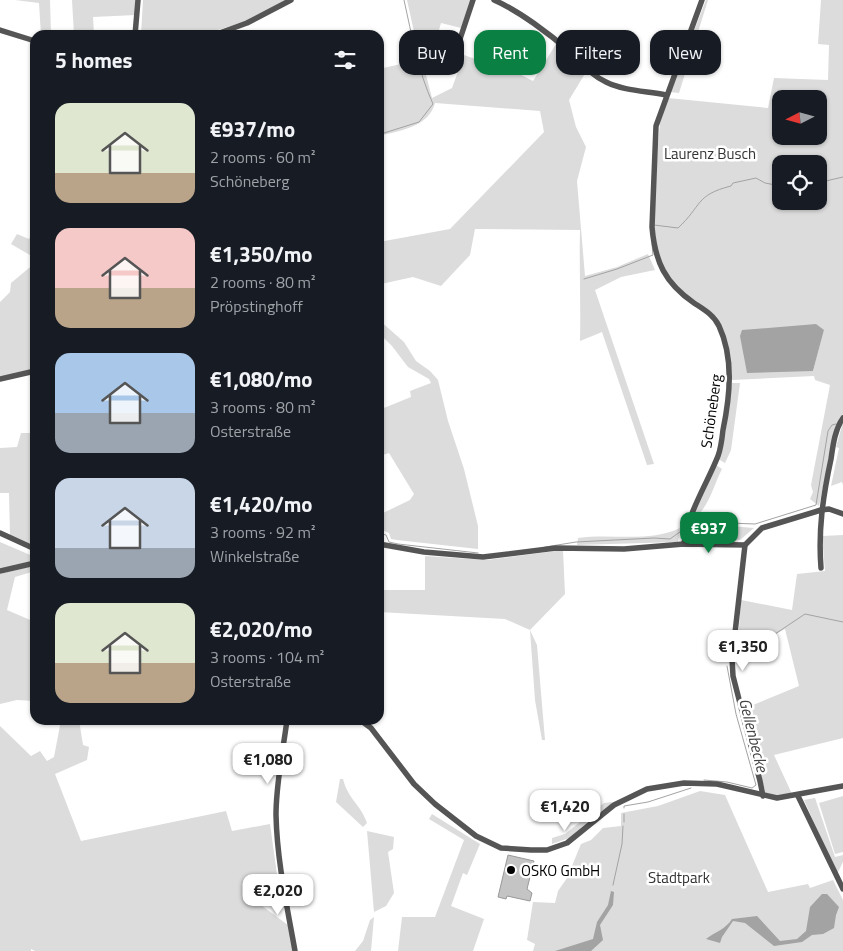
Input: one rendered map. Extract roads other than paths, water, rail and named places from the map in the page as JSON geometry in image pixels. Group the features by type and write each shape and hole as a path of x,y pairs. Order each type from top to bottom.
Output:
{"street":[{"path":"135,30 138,0"},
{"path":"228,30 247,23 291,0"},
{"path":"463,30 474,0"},
{"path":"494,0 543,31 570,52 589,72 604,81 615,86 666,95"},
{"name":"Schöneberg","path":"684,544 692,510 718,454 725,424 730,371 726,348 715,318 671,284 660,267 653,239 656,126 666,95 691,36 702,0"},
{"path":"0,30 30,39"},
{"path":"0,379 30,372"},
{"path":"821,568 819,548 821,510 833,445 838,425 843,418"},
{"path":"762,796 760,780 732,676 732,659 745,545 762,528 821,510 829,509 843,514"},
{"path":"0,533 30,547"},
{"path":"384,545 424,552 483,557 556,548 624,549 684,544 745,545"},
{"path":"0,571 30,564"},
{"path":"286,725 277,792 276,814 280,859 295,951"},
{"path":"368,725 372,728 414,784 435,804 476,836 501,848 547,850 567,844 614,805 648,789 684,783 717,784 762,796 778,798 798,796 843,786"},
{"path":"798,796 843,889"},
{"path":"836,877 843,876"}],"waterway":[{"path":"384,133 419,122 433,104 419,66 404,0"},
{"path":"827,181 843,177"},
{"path":"654,225 678,228 705,197 719,189 731,186 733,183 756,178 772,184"},
{"path":"584,279 653,255 652,244"},
{"path":"690,527 702,522 755,524 816,505 828,431 832,425 836,424"},
{"path":"545,547 576,542 654,538 670,539 684,529"},
{"path":"384,534 389,542 398,544 478,553"},
{"name":"Gellenbecke","path":"736,660 805,614 843,622"},
{"name":"Gellenbecke","path":"704,780 727,782 752,788 756,785 736,714 727,666"},
{"name":"Gellenbecke","path":"624,808 624,806 648,802 691,788"},
{"name":"Gellenbecke","path":"624,814 624,822"},
{"name":"Gellenbecke","path":"613,885 622,844 623,826"}],"place":[{"name":"OSKO GmbH","path":"511,870"}],"park label":[{"name":"Laurenz Busch","path":"710,153"},
{"name":"Stadtpark","path":"679,877"}]}
